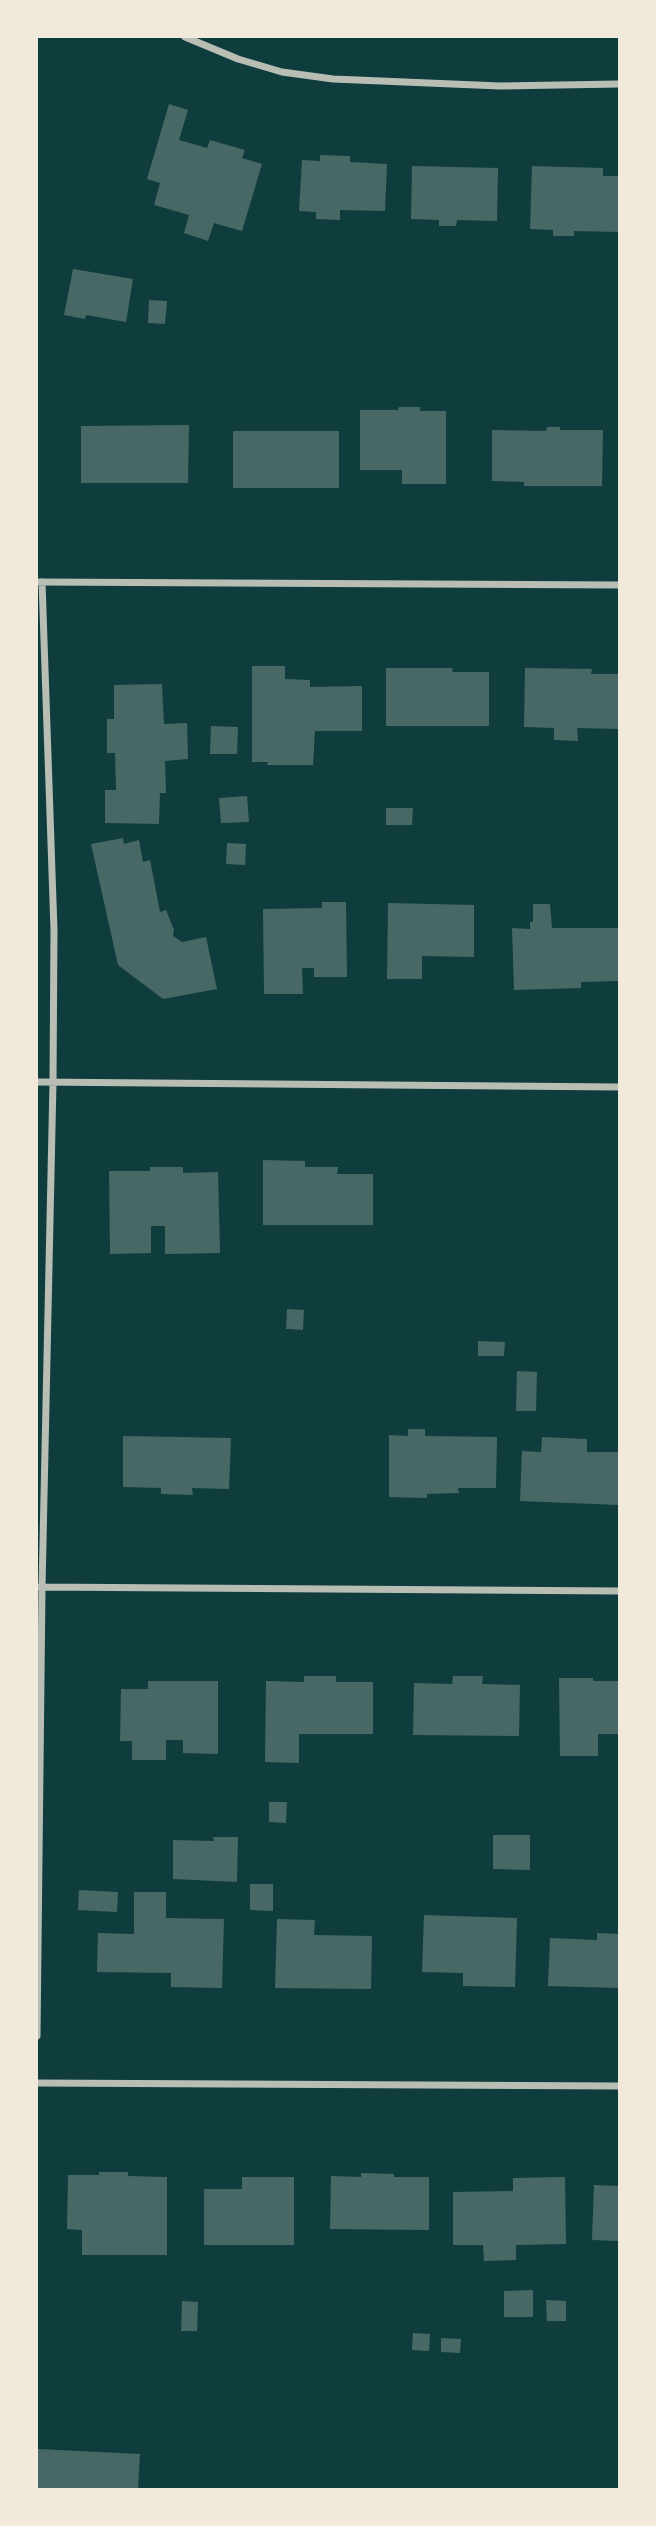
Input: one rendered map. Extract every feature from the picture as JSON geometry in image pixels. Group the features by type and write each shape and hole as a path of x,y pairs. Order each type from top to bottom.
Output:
{"street":[{"path":"185,37 238,59 282,72 333,79 500,86 619,84"},
{"path":"37,2036 39,1588 53,1082 53,884 39,582 619,585"},
{"path":"37,1082 619,1087"},
{"path":"39,1588 619,1591"},
{"path":"37,2083 619,2086"}],"building":[{"path":"169,104 188,110 179,140 207,148 210,140 245,150 242,158 262,164 242,231 214,223 208,241 184,233 189,215 154,205 160,183 147,179"},
{"path":"320,155 350,156 350,162 387,164 385,211 340,210 340,220 316,219 316,212 299,211 302,160 320,161"},
{"path":"412,166 498,168 497,221 457,220 456,226 439,226 439,220 411,219"},
{"path":"532,166 603,168 603,176 619,176 619,232 574,231 574,236 553,236 553,230 530,229"},
{"path":"73,269 133,279 126,322 86,315 85,319 64,315"},
{"path":"149,300 167,301 165,324 148,323"},
{"path":"399,407 420,407 420,411 446,411 446,484 402,484 402,470 360,470 360,410 398,410"},
{"path":"189,425 188,483 81,483 81,426"},
{"path":"547,427 560,427 560,430 603,430 602,486 524,486 524,482 492,481 492,430 546,431"},
{"path":"233,431 339,431 339,488 233,488"},
{"path":"252,666 285,666 285,679 310,680 310,687 362,686 362,731 315,731 313,765 267,765 268,762 252,762"},
{"path":"386,668 453,668 452,672 489,672 489,726 386,726"},
{"path":"525,668 592,669 591,674 619,674 619,729 577,728 578,741 554,740 554,728 524,727"},
{"path":"162,684 164,724 187,723 188,759 165,761 166,793 160,793 159,824 105,823 105,790 116,790 115,753 107,753 107,719 114,719 114,685"},
{"path":"211,726 238,727 237,754 210,754"},
{"path":"247,796 249,822 221,823 219,798"},
{"path":"386,808 413,808 412,825 386,825"},
{"path":"123,838 124,844 139,840 143,862 150,860 160,912 166,910 174,930 173,936 182,942 206,937 217,989 163,999 118,965 91,844"},
{"path":"227,843 246,844 245,865 226,864"},
{"path":"322,902 346,902 347,977 314,977 314,968 302,968 303,994 264,994 263,909 322,908"},
{"path":"388,903 474,905 474,957 422,956 422,979 387,979"},
{"path":"533,904 550,904 552,928 619,928 619,981 581,982 581,988 514,990 512,928 530,929 530,922 533,922"},
{"path":"263,1160 305,1161 305,1167 338,1167 337,1174 373,1174 373,1225 263,1225"},
{"path":"150,1167 183,1167 183,1173 218,1172 220,1253 165,1254 165,1226 151,1226 151,1253 110,1254 109,1171 150,1171"},
{"path":"287,1309 304,1310 303,1330 286,1329"},
{"path":"478,1341 505,1342 504,1356 478,1356"},
{"path":"517,1371 537,1372 536,1411 516,1411"},
{"path":"408,1429 425,1429 425,1436 497,1437 496,1488 458,1488 459,1493 427,1494 427,1498 389,1497 389,1435 408,1436"},
{"path":"123,1436 231,1438 229,1489 192,1488 193,1495 161,1494 161,1488 123,1487"},
{"path":"542,1437 587,1439 587,1452 619,1452 619,1505 520,1501 522,1451 541,1452"},
{"path":"304,1676 336,1676 336,1682 373,1682 373,1734 299,1734 299,1763 265,1762 266,1681 304,1682"},
{"path":"453,1676 483,1676 482,1684 520,1685 519,1736 413,1735 414,1683 452,1684"},
{"path":"559,1678 619,1681 619,1734 598,1734 598,1756 560,1756"},
{"path":"148,1681 218,1681 218,1754 183,1753 183,1740 166,1740 166,1760 132,1760 132,1741 120,1741 121,1689 148,1689"},
{"path":"269,1802 287,1802 286,1823 269,1822"},
{"path":"493,1835 530,1835 530,1870 493,1869"},
{"path":"213,1837 238,1837 237,1882 173,1879 173,1840 214,1841"},
{"path":"250,1884 273,1884 273,1911 250,1910"},
{"path":"79,1890 118,1892 117,1912 78,1910"},
{"path":"134,1892 166,1892 166,1918 224,1919 222,1988 171,1987 171,1973 97,1972 98,1933 134,1934"},
{"path":"424,1915 517,1918 515,1987 463,1986 463,1973 422,1972"},
{"path":"277,1919 315,1920 314,1935 372,1936 371,1989 275,1988"},
{"path":"597,1933 619,1934 619,1988 548,1986 550,1938 597,1940"},
{"path":"99,2172 128,2172 128,2176 167,2177 167,2255 82,2255 82,2230 67,2229 68,2175 99,2175"},
{"path":"361,2173 429,2177 429,2230 330,2229 331,2176 361,2177"},
{"path":"242,2177 294,2177 294,2245 204,2245 204,2189 242,2189"},
{"path":"565,2177 566,2244 516,2245 516,2260 484,2261 483,2245 453,2245 453,2192 513,2191 513,2178"},
{"path":"594,2185 619,2186 619,2241 592,2240"},
{"path":"533,2290 533,2317 504,2317 504,2291"},
{"path":"546,2300 566,2301 566,2321 547,2321"},
{"path":"182,2301 198,2302 197,2331 181,2331"},
{"path":"413,2333 430,2334 429,2351 412,2350"},
{"path":"441,2338 461,2339 460,2353 441,2352"},
{"path":"37,2449 140,2454 138,2489 37,2489"}]}
